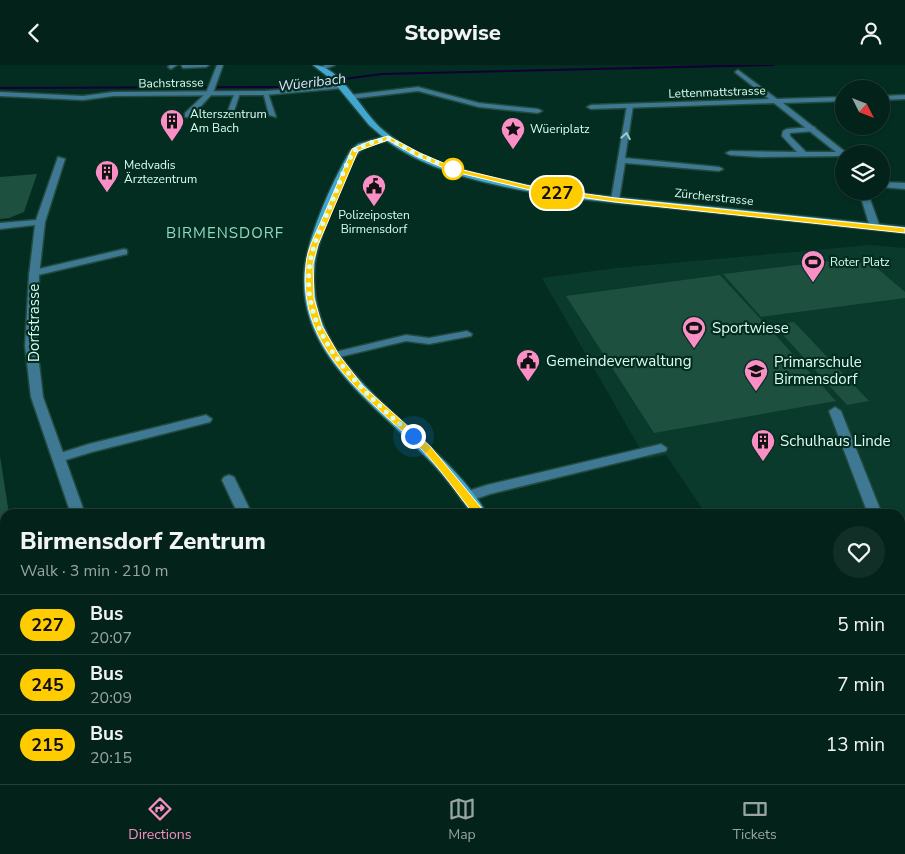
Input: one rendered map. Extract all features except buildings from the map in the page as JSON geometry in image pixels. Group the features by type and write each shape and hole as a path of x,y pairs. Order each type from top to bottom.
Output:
{"main road":[{"name":"Zürcherstrasse","path":"319,66 338,82 370,122 388,138 424,157 469,174 530,188 615,200 905,230"},
{"path":"388,138 361,146 352,153 314,245 310,264 310,298 318,326 335,355 360,388 426,448 476,509"}],"street":[{"path":"183,66 206,65"},
{"path":"188,115 213,90 220,65"},
{"path":"319,66 332,65"},
{"path":"738,72 835,147"},
{"name":"Bachstrasse","path":"0,94 83,98 114,94 213,90 237,93 265,93 338,82"},
{"path":"350,97 418,89 479,105 538,111"},
{"path":"229,114 237,93"},
{"path":"265,93 273,115"},
{"path":"890,98 905,97"},
{"name":"Lettenmattstrasse","path":"591,107 835,99"},
{"path":"615,200 629,106"},
{"path":"804,155 786,136 787,131 812,129"},
{"path":"730,153 760,155 835,154"},
{"name":"Dorfstrasse","path":"61,159 40,222 34,273 31,346 37,397 76,509"},
{"path":"622,160 719,169"},
{"path":"890,185 905,186"},
{"path":"866,200 875,227"},
{"path":"0,226 40,222"},
{"path":"34,273 124,252"},
{"path":"335,355 406,338 429,341 467,334"},
{"path":"835,411 873,509"},
{"path":"59,458 89,448 206,419"},
{"path":"467,497 487,490 661,448"},
{"path":"229,480 243,509"}],"shaded area":[{"path":"37,174 24,212 9,218 0,219 0,177"},
{"name":"Primarschule Birmensdorf","path":"871,245 905,248 905,509 703,509 666,455 646,459 542,278 616,268"},
{"name":"Roter Platz","path":"864,257 905,292 905,298 761,317 723,274"},
{"name":"Sportwiese","path":"720,275 836,401 654,433 566,296"},
{"path":"794,322 869,401 847,405 774,325"},
{"path":"0,456 8,509 0,509"}],"waterway":[{"name":"Wüeribach","path":"0,88 283,87 382,74 773,65"}],"bus line":[{"name":"227","path":"476,509 426,448 360,388 335,355 318,326 310,298 310,264 314,245 352,153 356,149 388,138 418,155 443,166 513,185 563,194 905,230"}],"place":[{"name":"Alterszentrum Am Bach","path":"172,142"},
{"name":"Wüeriplatz","path":"513,150"},
{"name":"Medvadis Ärztezentrum","path":"107,193"},
{"name":"Polizeiposten Birmensdorf","path":"374,207"},
{"name":"Roter Platz","path":"813,283"},
{"name":"Sportwiese","path":"694,349"},
{"name":"Gemeindeverwaltung","path":"528,382"},
{"name":"Primarschule Birmensdorf","path":"756,392"},
{"name":"Schulhaus Linde","path":"763,462"}],"district":[{"name":"BIRMENSDORF","path":"225,233"}],"route":[{"path":"413,436 360,388 335,355 318,326 310,298 310,264 314,245 352,153 356,149 388,138 418,155 453,169"}]}
